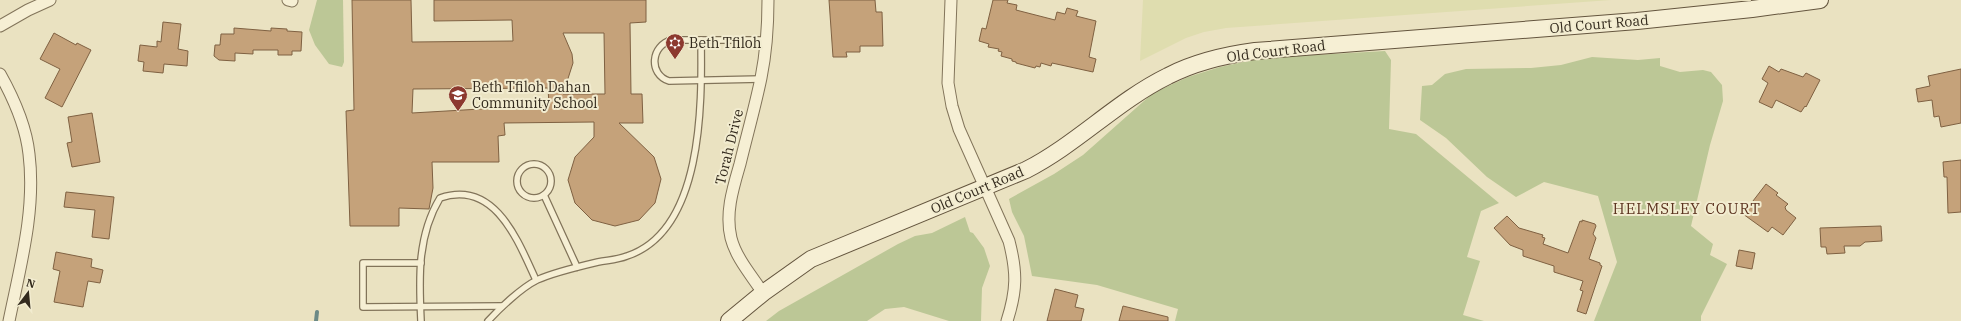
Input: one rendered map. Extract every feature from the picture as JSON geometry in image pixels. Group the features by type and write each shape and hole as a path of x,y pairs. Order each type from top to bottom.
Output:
{"main road":[{"name":"Old Court Road","path":"729,321 763,293 811,260 1048,159 1138,93 1167,76 1199,63 1237,54 1403,39 1638,21 1759,4 1820,0"}],"street":[{"path":"0,26 28,10 50,0"},
{"name":"Torah Drive","path":"763,293 740,258 731,239 729,210 761,79 766,40 768,0"},
{"path":"951,0 948,76 952,106 959,129 1009,241 1014,260 1016,276 1015,292 1007,321"},
{"path":"0,74 12,97 23,126 29,153 31,179 27,232 9,321"}],"lane":[{"path":"761,79 669,81 662,78 654,67 654,58 658,49 665,42 701,40 766,40"},
{"path":"488,321 502,306 536,280 577,267 629,256 661,235 670,223 685,189 695,150 701,105 701,40"},
{"path":"536,163 547,169 551,179 548,190 544,195 533,198 523,194 519,190 516,179 521,169 525,165 536,163"},
{"path":"421,321 420,263 423,238 433,209 440,198 450,195 464,195 486,202 508,223 536,280"},
{"path":"544,195 577,267"},
{"path":"420,263 363,263 363,307 502,306"}],"shaded area":[{"path":"1143,0 1611,0 1226,28 1204,32 1186,38 1140,61"}],"green space":[{"path":"317,0 343,0 344,62 342,67 329,64 315,45 309,30"},
{"path":"1385,51 1391,60 1389,129 1416,134 1499,203 1481,211 1467,257 1480,261 1463,315 1484,321 1175,321 1178,309 1097,285 1032,276 1024,236 1012,212 1009,199 1054,174 1083,155 1153,93 1188,77 1220,67 1262,58"},
{"path":"1592,57 1638,60 1660,58 1660,66 1680,72 1703,70 1711,72 1722,85 1723,101 1710,145 1691,226 1713,244 1710,255 1727,264 1701,316 1701,321 1594,321 1617,262 1598,196 1544,182 1516,197 1487,177 1446,138 1420,120 1422,86 1432,85 1445,74 1466,69 1531,68 1561,65"},
{"path":"965,217 970,232 973,233 984,248 990,266 982,288 981,321 949,321 904,307 885,309 867,321 766,321 779,311 898,244 915,236 932,233"}],"building":[{"path":"352,0 411,0 412,42 513,41 512,20 434,21 434,0 646,0 646,22 630,23 631,94 642,94 643,123 619,123 654,157 661,179 655,203 639,220 615,226 592,220 575,203 568,180 575,157 594,137 594,122 504,123 505,135 498,136 499,162 432,162 433,188 429,209 399,208 399,226 350,226 346,111 354,110","holes":["563,33 604,33 605,94 563,94 573,63 572,54","548,88 549,105 412,113 413,89"]},
{"path":"829,0 875,0 876,12 882,12 883,46 860,46 860,52 846,52 847,57 833,57"},
{"path":"993,0 1008,0 1007,3 1017,5 1016,10 1055,20 1057,12 1065,14 1067,8 1078,11 1076,16 1096,21 1089,57 1096,59 1093,72 1052,63 1051,66 1041,63 1040,67 1036,66 1035,68 1016,63 1012,61 1012,59 1001,56 1002,52 998,51 999,49 988,47 989,44 979,41 982,28 986,29"},
{"path":"163,22 181,24 178,49 188,51 187,66 164,64 163,73 143,71 144,62 138,61 140,45 157,47 157,41 161,42"},
{"path":"234,28 271,31 271,28 302,32 301,51 292,51 292,55 278,55 278,50 253,50 253,54 235,53 235,61 219,60 214,56 215,45 220,45 221,34 234,34"},
{"path":"54,33 76,45 77,43 91,50 62,107 45,98 60,69 40,59"},
{"path":"1769,66 1779,72 1781,69 1803,77 1806,73 1820,80 1806,107 1805,106 1801,112 1776,100 1772,108 1759,102 1768,83 1762,79"},
{"path":"1961,69 1961,123 1941,127 1939,116 1934,117 1932,100 1918,102 1916,89 1930,86 1928,76"},
{"path":"92,113 100,162 72,167 67,143 72,142 68,117"},
{"path":"1961,160 1961,212 1948,213 1947,177 1944,177 1943,162"},
{"path":"1766,184 1778,193 1776,195 1788,204 1785,207 1786,210 1796,218 1783,235 1772,227 1768,232 1743,214"},
{"path":"66,192 114,197 109,239 92,237 95,210 64,207"},
{"path":"1507,216 1519,228 1543,235 1542,237 1545,238 1543,244 1568,253 1580,221 1582,222 1582,220 1595,224 1596,226 1593,234 1596,238 1589,259 1600,263 1602,266 1586,314 1577,311 1583,291 1580,290 1583,281 1554,272 1554,266 1523,256 1523,250 1510,245 1494,228"},
{"path":"1881,226 1882,241 1865,242 1860,246 1844,246 1845,253 1827,254 1826,247 1821,247 1820,228"},
{"path":"1739,250 1755,253 1752,269 1736,266"},
{"path":"56,252 92,259 91,267 103,270 100,283 88,281 83,307 54,302 60,271 53,269"},
{"path":"1055,289 1078,295 1075,307 1084,309 1081,321 1047,321"},
{"path":"1123,306 1168,317 1168,321 1119,321"}],"waterway":[{"path":"316,321 317,312"}],"place":[{"name":"Beth Tfiloh","path":"675,60"},
{"name":"Beth Tfiloh Dahan Community School","path":"458,112"}],"district":[{"name":"HELMSLEY COURT","path":"1687,208"}]}
